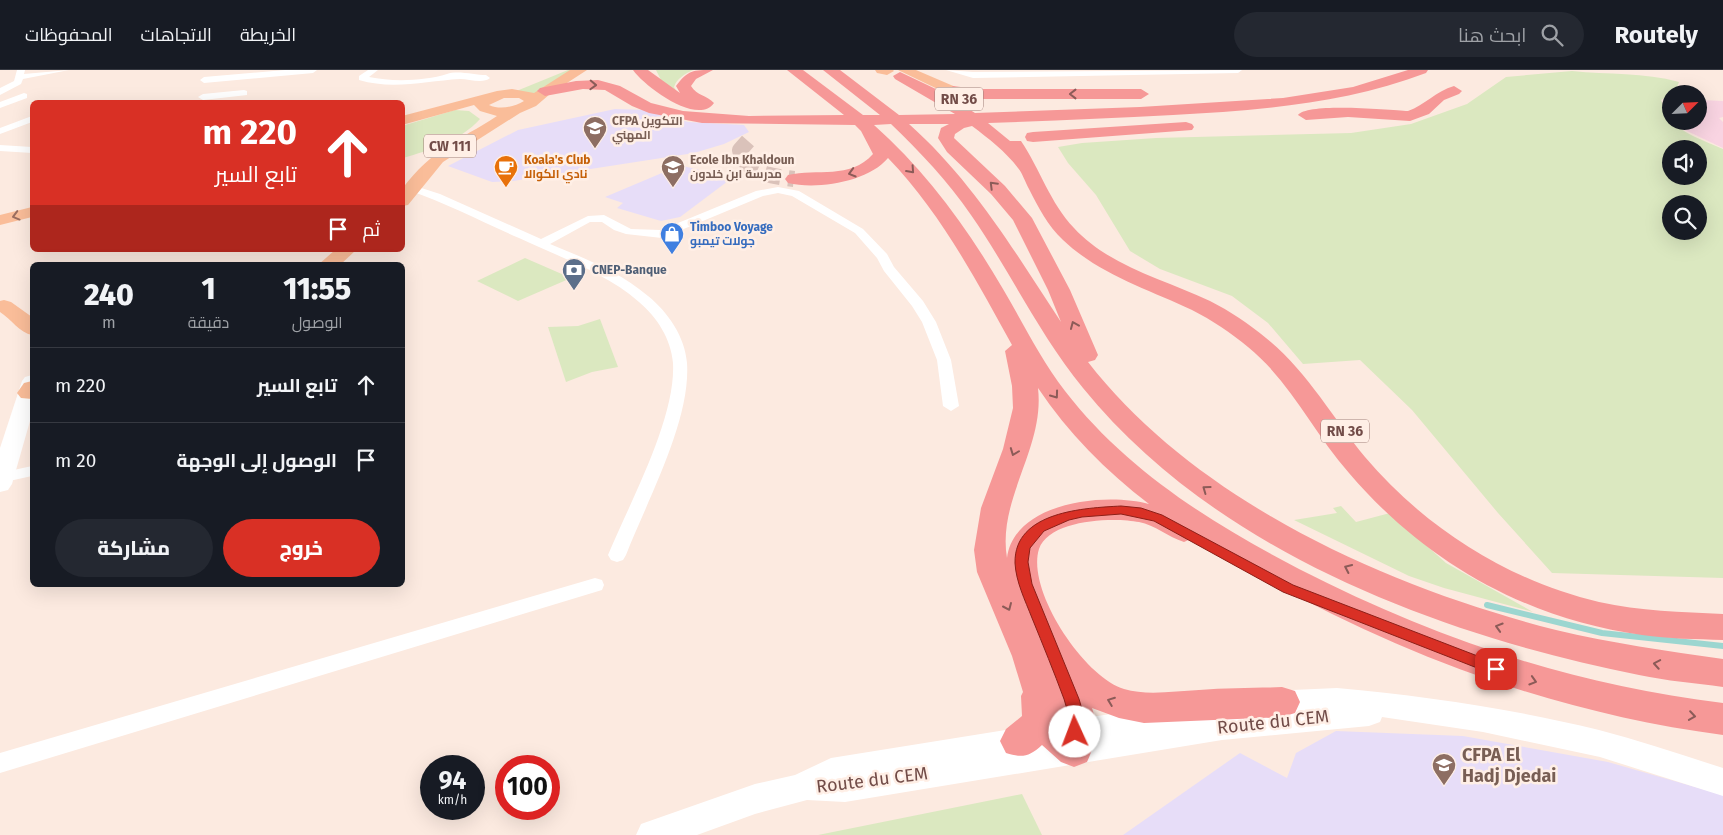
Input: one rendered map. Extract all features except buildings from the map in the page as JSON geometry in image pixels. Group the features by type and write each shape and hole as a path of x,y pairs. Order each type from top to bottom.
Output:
{"highway":[{"path":"625,70 640,89 651,98 667,105 751,128"},
{"path":"640,70 652,83 669,94 707,109 736,114 805,119 912,113 960,116 1027,137 1323,89 1396,70"},
{"path":"706,70 690,76 684,82 684,91 693,98 732,109 805,119"},
{"path":"830,70 876,104 937,161 956,183 986,222 1065,345 1107,402 1152,445 1219,498 1283,536 1365,576 1442,608 1547,641 1648,663 1723,673"},
{"path":"853,70 886,92"},
{"path":"1213,93 1298,87 1382,70"},
{"path":"787,71 841,104 919,179 983,274 1056,396 1082,428 1122,467 1170,506 1251,558 1412,636"},
{"path":"896,72 958,107 998,138 1083,135 1204,126"},
{"name":"RN 36","path":"896,72 954,96 972,108 1027,137 1057,201 1073,224 1094,244 1141,270 1235,313 1269,338 1297,366 1336,420 1380,475 1428,521 1470,551 1526,579 1572,593 1642,605 1723,609"},
{"path":"1288,101 1372,86 1435,82"},
{"path":"1245,122 1338,112 1403,116 1418,114 1439,97 1435,82"},
{"path":"1428,107 1427,104 1433,95 1435,82"},
{"path":"544,91 583,85 605,86 614,88 643,105 671,113 751,128 771,128 805,119"},
{"path":"953,91 976,94 1156,94"},
{"name":"RN 36","path":"953,91 971,101 1006,126 1027,137 1048,208 1075,240 1111,264 1219,315 1265,349 1286,371 1330,432 1379,489 1424,531 1462,558 1518,587 1573,608 1642,622 1723,627"},
{"path":"1237,103 1288,101 1361,94 1394,96"},
{"path":"1403,116 1418,110 1416,104 1411,101"},
{"path":"960,116 948,130 946,138 957,152 998,190 1029,229 1059,290 1107,402"},
{"path":"794,179 847,175 867,168 879,160 881,151 869,129"},
{"path":"983,274 1015,346 1025,386 1026,406 1020,436 998,497 989,535 989,558 993,572 1037,646 1072,699 1076,716 1068,739"},
{"path":"1019,741 1032,734 1041,719 1037,646 1022,572 1024,548 1030,537 1040,528 1066,516 1098,511 1121,510 1141,512 1158,518 1288,589 1496,669 1568,690 1664,711 1723,719"},
{"path":"1037,646 1063,663 1090,690 1120,704 1159,707 1282,702"}],"main road":[{"path":"443,108 472,109 487,114 502,114 531,103 544,91 580,70"},
{"name":"RN 36","path":"896,72 953,91"},
{"path":"502,114 482,107 483,102 529,82"},
{"path":"418,115 481,83"},
{"path":"405,120 443,108 513,94 526,95 532,100 531,103"},
{"path":"406,191 438,158 502,120 502,114"},
{"name":"CW 111","path":"406,191 421,164 502,114"},
{"path":"0,220 30,212"},
{"path":"332,262 344,252"},
{"path":"345,262 357,252"},
{"path":"2,306 30,312"},
{"path":"2,306 21,317 30,327"},
{"path":"1,481 30,390"},
{"name":"Route du CEM","path":"800,788 844,787 1068,739 1282,702 1337,700 1418,708 1557,733 1619,749 1723,782"},
{"name":"Route du CEM","path":"800,788 831,772 1019,741 1222,727 1418,708"},
{"path":"653,835 755,799 800,788"}],"street":[{"path":"0,92 12,86 21,74 65,70"},
{"path":"204,80 247,73 314,70"},
{"path":"374,70 362,78 385,81 432,80 459,77"},
{"path":"950,70 962,74 985,75 1238,70"},
{"path":"985,75 1018,70"},
{"path":"402,72 459,77 481,83"},
{"path":"203,98 243,98 247,73"},
{"path":"0,105 24,96"},
{"path":"0,131 30,119"},
{"path":"0,148 30,150"},
{"path":"542,244 588,219 604,218 618,228 630,232 662,234 760,193 778,190 795,194 859,231 883,257 888,268 918,304 929,322 944,360 951,406"},
{"path":"406,191 436,196 610,276 641,295 662,317 675,341 679,358 678,392 672,415 617,555"},
{"path":"1,481 30,472"},
{"path":"0,763 595,585"}],"shaded area":[{"path":"1708,100 1723,101 1723,117 1719,118 1723,122 1723,148 1685,130 1708,130"},
{"name":"CFPA التكوين المهني","path":"615,109 647,110 688,122 744,125 749,132 724,144 694,153 513,181 492,182 448,166 518,130"},
{"name":"Ecole Ibn Khaldoun مدرسة ابن خلدون","path":"683,166 732,178 680,217 661,221 617,208 623,203 605,197 669,170"},
{"name":"CFPA El Hadj Djedai","path":"1336,731 1463,736 1608,762 1723,795 1723,835 1123,835 1240,753 1287,778 1296,753"}],"green space":[{"path":"568,70 576,70 533,96 514,92"},
{"path":"656,70 693,70 675,84 674,87 679,96 661,80"},
{"path":"1572,71 1639,75 1666,79 1679,82 1678,85 1662,85 1662,130 1683,130 1703,140 1662,140 1662,185 1707,185 1707,142 1723,149 1723,578 1552,573 1498,513 1412,410 1360,360 1303,364 1268,323 1232,296 1160,269 1130,251 1096,195 1068,163 1058,147 1082,143 1156,138 1351,133 1411,124 1467,104 1506,77"},
{"path":"455,110 469,111 480,119 454,139 405,157 405,125"},
{"path":"525,258 571,278 518,301 477,281"},
{"path":"600,319 618,367 592,372 566,382 548,327 578,326"},
{"path":"1341,506 1356,522 1390,513 1446,563 1533,612 1444,588 1409,576 1294,520 1337,513 1333,508"},
{"path":"1022,794 1042,835 818,835"}],"waterway":[{"path":"1487,605 1602,633 1723,646"}],"tunnel":[{"path":"748,141 740,150 743,158 754,169 769,175 794,179"}],"place":[{"name":"CFPA التكوين المهني","path":"595,149"},
{"name":"Koala's Club نادي الكوالا","path":"506,188"},
{"name":"Ecole Ibn Khaldoun مدرسة ابن خلدون","path":"673,188"},
{"name":"Timboo Voyage جولات تيمبو","path":"672,255"},
{"name":"CNEP-Banque","path":"574,291"},
{"name":"CFPA El Hadj Djedai","path":"1444,786"}],"route":[{"path":"1075,732 1076,716 1072,699 1025,584 1022,562 1024,548 1030,537 1040,528 1051,521 1082,512 1121,510 1141,512 1158,518 1288,589 1348,614 1412,636 1496,669"}]}
